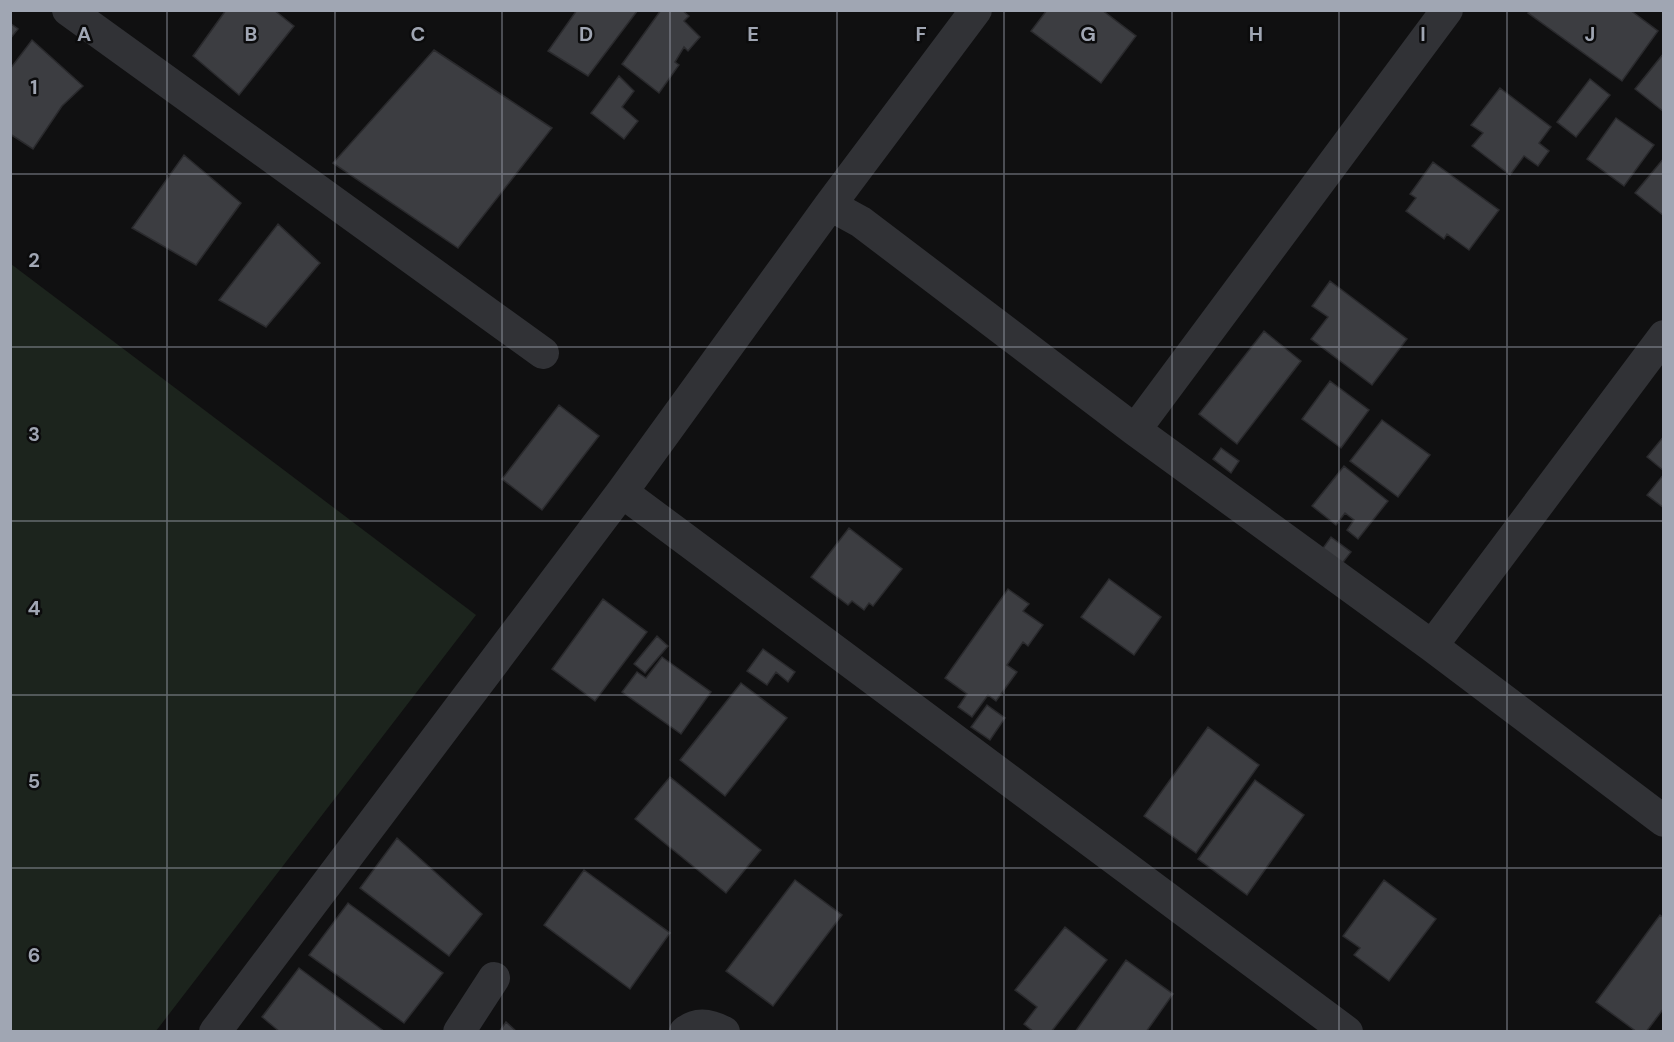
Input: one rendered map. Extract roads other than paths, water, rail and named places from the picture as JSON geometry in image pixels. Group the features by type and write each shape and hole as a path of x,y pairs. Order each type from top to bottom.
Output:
{"street":[{"path":"68,10 543,353"},
{"path":"215,1032 622,492 976,10"},
{"path":"1135,430 1448,10"},
{"path":"830,206 861,222 1135,430 1432,646 1664,820"},
{"path":"1432,646 1664,336"},
{"path":"622,492 1347,1032"},
{"path":"459,1032 494,978"},
{"path":"685,1032 692,1026 713,1026 724,1032"}]}
